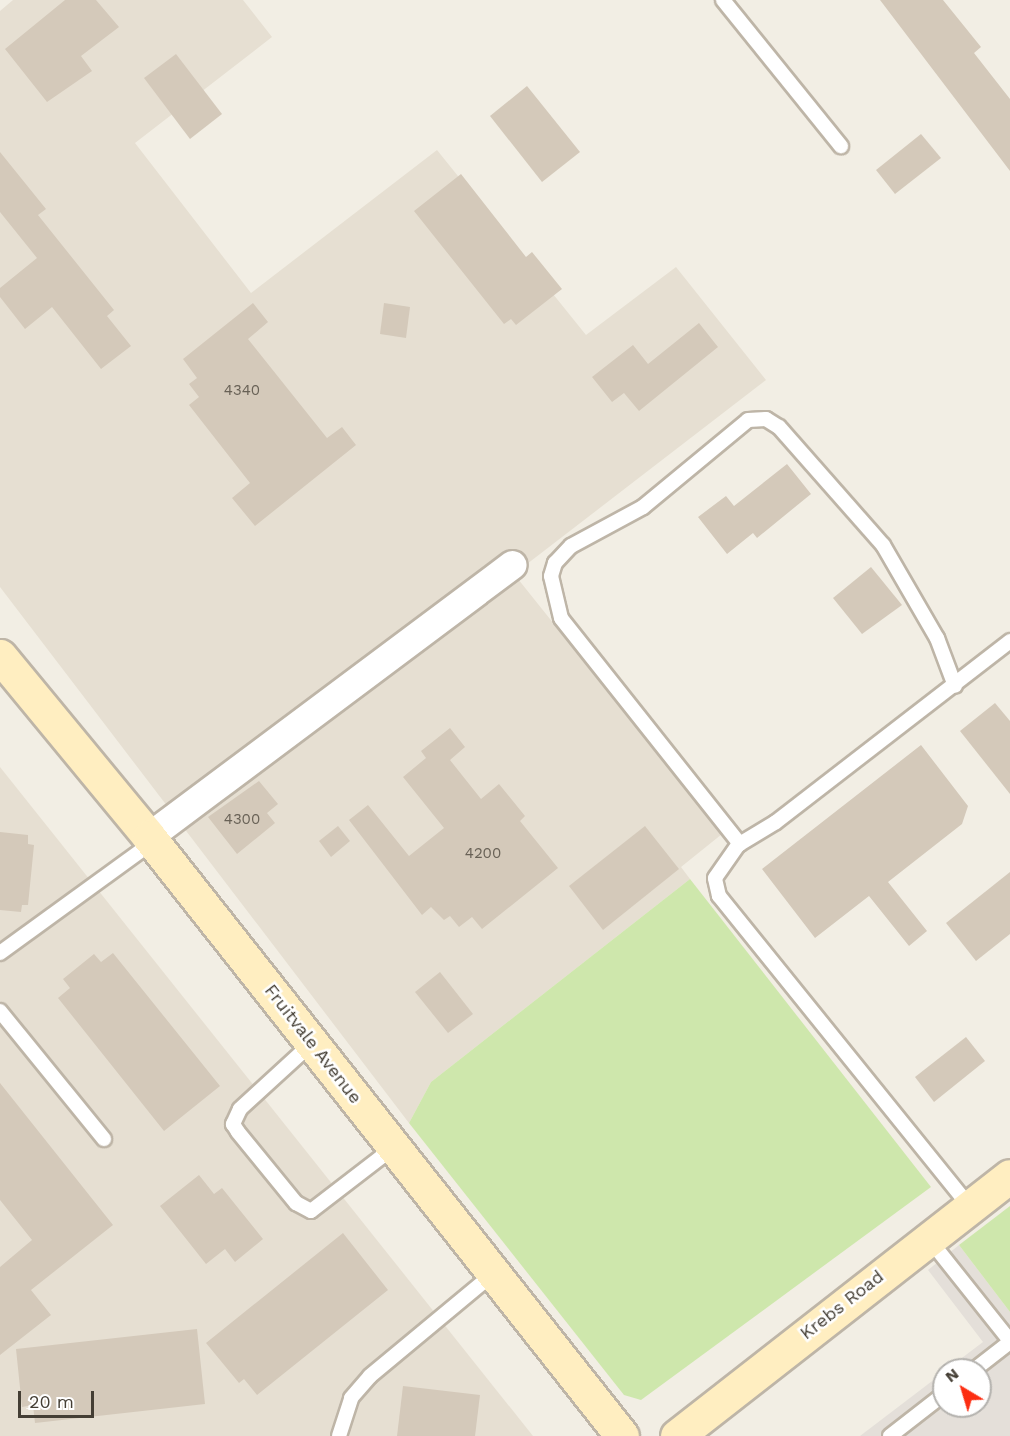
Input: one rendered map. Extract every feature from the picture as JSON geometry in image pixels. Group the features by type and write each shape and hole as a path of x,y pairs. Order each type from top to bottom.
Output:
{"main road":[{"name":"Fruitvale Avenue","path":"0,656 151,839 622,1436"},
{"name":"Krebs Road","path":"677,1436 1010,1176"}],"street":[{"path":"151,839 513,565"}],"lane":[{"path":"723,0 841,146"},
{"path":"740,844 561,618 551,576 555,564 571,546 643,507 748,420 766,419 779,427 883,545 937,638 955,686"},
{"path":"970,1207 719,896 717,871 740,844 955,686 1010,641"},
{"path":"0,953 151,839"},
{"path":"0,1011 104,1139"},
{"path":"312,1043 240,1109 233,1124 238,1132 296,1203 311,1211 394,1147"},
{"path":"929,1239 1010,1342 989,1358"},
{"path":"339,1436 351,1398 369,1376 494,1274"},
{"path":"890,1436 932,1403"}],"shaded area":[{"path":"13,0 243,0 272,37 135,143 251,293 437,150 586,335 676,267 766,380 514,574 722,834 681,867 690,879 431,1082 409,1123 0,587 0,11"},
{"path":"0,767 533,1436 0,1436"},
{"path":"959,1245 1010,1312 1010,1436 860,1436 932,1381 932,1418 992,1418 992,1358 962,1358 983,1342 928,1270"}],"green space":[{"path":"690,879 931,1187 641,1400 624,1395 409,1123 431,1082"},
{"path":"1010,1206 1010,1312 959,1245"}],"building":[{"path":"65,0 96,0 119,27 81,56 92,71 47,102 5,49"},
{"path":"880,0 943,0 981,47 974,53 1010,99 1010,171"},
{"path":"176,54 222,114 190,139 144,78"},
{"path":"527,86 580,152 542,182 490,116"},
{"path":"921,134 941,158 895,194 876,170"},
{"path":"0,152 46,209 38,215 114,310 107,316 131,346 101,369 52,307 25,329 0,297 0,288 37,258 0,212"},
{"path":"461,174 526,257 532,252 562,289 516,325 511,319 504,324 414,211"},
{"path":"253,303 268,322 248,339 327,438 342,427 356,445 255,526 232,498 250,483 189,405 199,397 189,384 197,378 183,359"},
{"path":"384,303 410,307 406,338 380,334"},
{"path":"699,323 718,347 639,411 624,393 612,402 592,377 633,345 648,364"},
{"path":"787,464 811,494 757,538 753,533 727,554 698,517 726,496 734,506"},
{"path":"871,567 902,605 862,634 833,598"},
{"path":"995,703 1010,721 1010,794 960,731"},
{"path":"450,728 465,747 450,760 481,799 499,784 525,816 520,821 558,868 482,929 472,917 459,927 450,916 444,920 431,907 422,915 349,820 368,805 409,856 444,828 403,777 426,758 421,751"},
{"path":"921,745 968,806 962,824 888,882 927,931 909,946 869,896 815,938 762,869"},
{"path":"259,781 278,804 267,813 275,823 237,854 208,817"},
{"path":"338,826 350,841 331,857 319,841"},
{"path":"645,826 679,869 603,930 569,886"},
{"path":"0,832 28,835 28,844 34,845 28,905 22,905 21,912 0,910"},
{"path":"1010,872 1010,934 976,961 946,923"},
{"path":"113,953 220,1086 164,1131 58,998 70,988 63,979 94,954 101,962"},
{"path":"440,972 473,1014 448,1033 415,992"},
{"path":"966,1037 985,1061 934,1102 915,1077"},
{"path":"0,1083 113,1225 31,1290 51,1315 0,1355 0,1267 32,1240 0,1200"},
{"path":"199,1175 214,1194 222,1188 263,1239 235,1262 225,1249 206,1264 160,1206"},
{"path":"343,1233 388,1290 257,1395 244,1379 239,1383 206,1343"},
{"path":"197,1329 205,1404 35,1423 33,1405 22,1407 16,1349"},
{"path":"403,1386 480,1395 475,1436 397,1436"}]}
